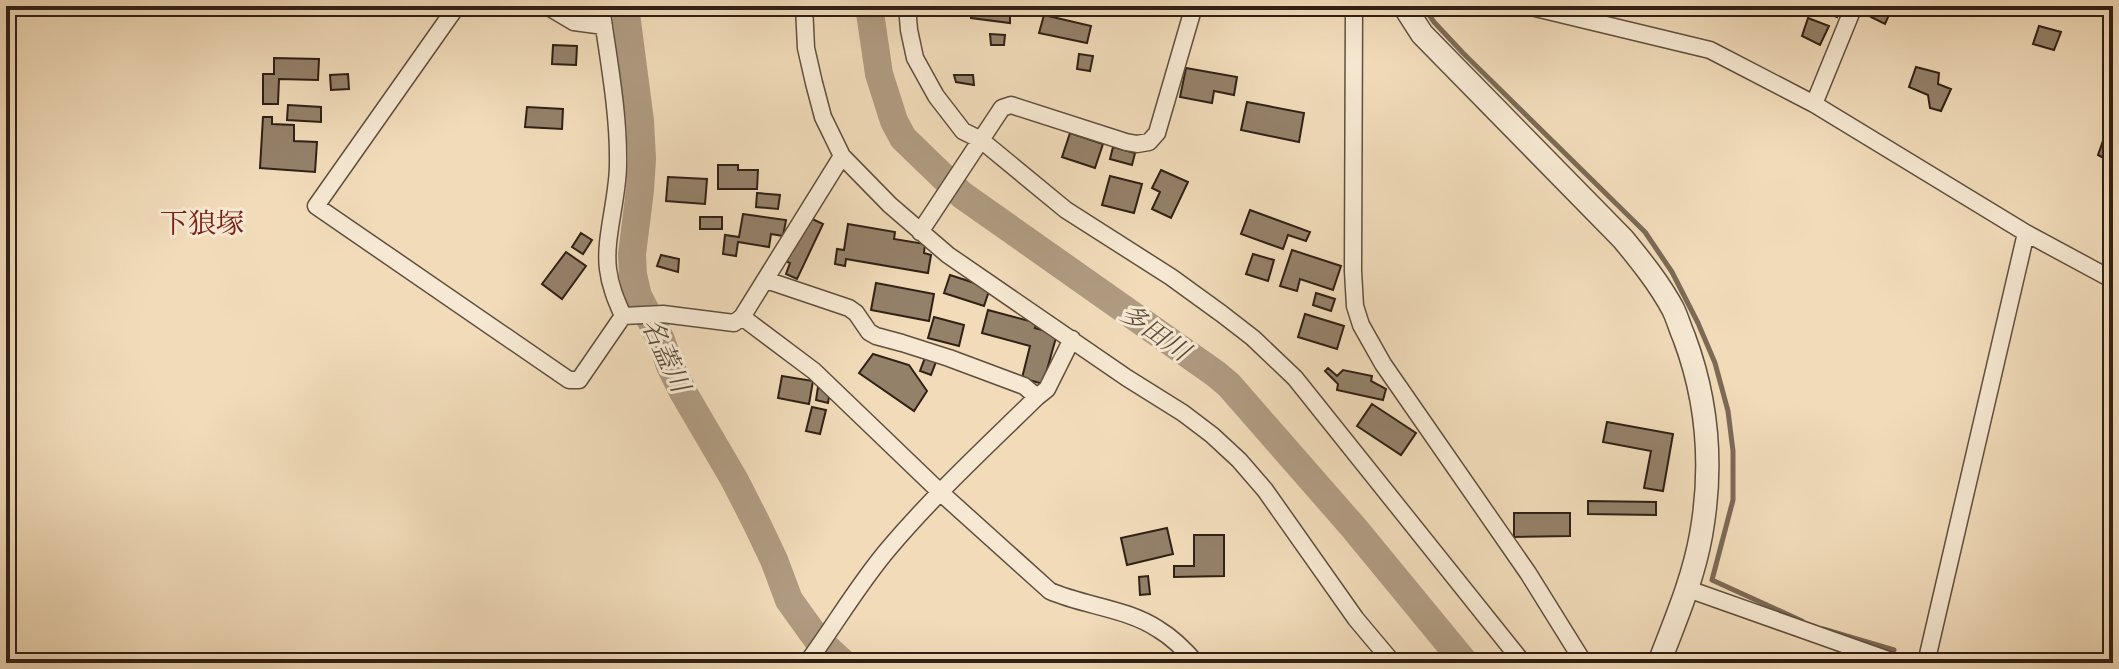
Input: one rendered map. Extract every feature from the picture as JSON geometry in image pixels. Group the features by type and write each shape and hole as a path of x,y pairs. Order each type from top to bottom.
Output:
{"street":[{"path":"457,6 316,206 569,380 579,380 627,315"},
{"path":"547,6 574,22 604,26"},
{"path":"601,6 617,128 618,166 607,266 610,284 627,315"},
{"path":"804,6 806,48 814,83 823,117 842,156 890,205 924,227 948,255 1212,435 1265,490 1356,619 1393,663"},
{"path":"907,6 915,58 936,96 963,131 1066,210 1171,277 1253,338 1295,378 1523,663"},
{"path":"924,227 1002,108 1011,105 1126,142 1149,142 1157,133 1194,6"},
{"path":"1354,6 1353,271 1358,316 1383,364 1528,573 1584,663"},
{"path":"1404,6 1422,34 1623,239 1653,276 1674,311 1698,380 1708,448 1708,493 1688,589 1659,663"},
{"path":"1527,6 1710,50 1814,104 2026,233 2113,280"},
{"path":"1814,104 1854,6"},
{"path":"627,315 663,314 734,323 742,317 766,280 842,156"},
{"path":"1926,663 2026,233"},
{"path":"766,280 849,308 876,336 937,354 1024,386 1037,397"},
{"path":"742,317 814,371 940,492 1050,591 1156,627 1180,645 1196,663"},
{"path":"808,661 873,568 940,492 1047,389 1072,339"},
{"path":"1688,589 1897,663"}],"building":[{"path":"971,6 1010,6 1010,23 971,18"},
{"path":"1772,6 1802,6 1800,11 1793,9 1786,13"},
{"path":"1825,6 1839,8 1837,17 1824,11"},
{"path":"1876,6 1893,6 1885,24 1871,17"},
{"path":"1950,6 1976,6 1971,16"},
{"path":"1044,15 1091,26 1087,43 1039,33"},
{"path":"1808,18 1829,26 1820,45 1802,36"},
{"path":"2039,26 2061,32 2054,50 2033,44"},
{"path":"990,34 1005,35 1004,45 991,45"},
{"path":"553,45 577,46 576,65 552,64"},
{"path":"1079,54 1093,56 1090,71 1077,69"},
{"path":"274,58 319,59 318,80 279,79 278,104 263,104 263,74 274,74"},
{"path":"1916,67 1939,73 1938,84 1951,89 1941,111 1930,108 1928,95 1909,87"},
{"path":"1186,68 1237,77 1234,95 1214,91 1212,103 1180,97"},
{"path":"348,74 349,89 331,90 330,75"},
{"path":"954,75 973,75 974,85 956,82"},
{"path":"1247,102 1304,113 1299,142 1241,130"},
{"path":"288,105 321,107 321,122 287,120"},
{"path":"527,107 563,109 562,129 525,127"},
{"path":"263,117 272,117 272,124 294,125 294,141 317,142 315,172 260,168"},
{"path":"1070,133 1103,144 1095,168 1062,157"},
{"path":"2105,135 2113,138 2113,163 2098,155"},
{"path":"1113,147 1135,153 1132,165 1110,159"},
{"path":"718,165 738,165 738,170 758,170 757,189 718,189"},
{"path":"1161,170 1188,182 1171,218 1152,209 1160,192 1152,188"},
{"path":"1110,176 1142,184 1134,213 1102,205"},
{"path":"668,177 707,179 705,204 666,201"},
{"path":"757,193 780,195 778,209 756,207"},
{"path":"1250,210 1310,232 1306,241 1288,235 1283,249 1241,234"},
{"path":"743,214 786,220 783,236 771,234 769,247 738,242 736,256 723,254 725,235 739,237"},
{"path":"806,216 823,224 797,279 786,274 790,263 785,261"},
{"path":"700,217 722,217 722,229 700,229"},
{"path":"848,224 895,232 894,239 925,244 924,253 931,255 928,273 846,259 845,266 835,264 837,249 844,250"},
{"path":"581,233 592,240 583,254 572,247"},
{"path":"1292,250 1341,266 1333,290 1300,279 1297,291 1280,286"},
{"path":"566,252 586,266 562,299 542,284"},
{"path":"1253,254 1274,260 1268,281 1246,274"},
{"path":"661,255 679,259 678,272 657,266"},
{"path":"950,275 990,288 984,306 944,293"},
{"path":"876,283 934,294 929,321 871,310"},
{"path":"1316,293 1335,299 1331,311 1313,305"},
{"path":"988,310 1037,323 1035,328 1057,334 1043,384 1022,378 1030,346 982,333"},
{"path":"1305,314 1344,326 1337,349 1298,337"},
{"path":"934,317 964,325 959,346 928,338"},
{"path":"873,354 909,365 927,391 914,411 859,373"},
{"path":"926,355 937,359 931,375 920,371"},
{"path":"1328,368 1337,376 1343,370 1372,376 1371,381 1386,389 1383,400 1337,390 1338,384 1325,371"},
{"path":"782,376 813,381 809,404 778,398"},
{"path":"818,387 830,390 828,403 816,400"},
{"path":"1372,404 1416,433 1401,455 1357,426"},
{"path":"812,407 826,410 820,434 806,431"},
{"path":"1607,422 1673,434 1663,491 1644,488 1651,451 1603,442"},
{"path":"1588,501 1656,502 1656,515 1588,514"},
{"path":"1514,513 1570,513 1570,536 1514,537"},
{"path":"1167,528 1173,554 1127,565 1121,538"},
{"path":"1194,535 1224,535 1224,576 1174,577 1174,566 1194,566"},
{"path":"1148,576 1150,594 1140,595 1139,577"}],"waterway":[{"name":"名蓋川","path":"625,6 642,159 632,254 638,296 683,392 756,522 789,600 817,639 843,663"},
{"name":"多田川","path":"869,6 879,74 894,121 903,138 962,195 1229,385 1354,528 1465,663"},
{"path":"1423,6 1463,53 1645,232 1672,272 1715,363 1728,411 1733,451 1733,500 1712,580 1802,621"},
{"path":"1823,629 1893,651"}],"district":[{"name":"下狼塚","path":"202,223"}]}
